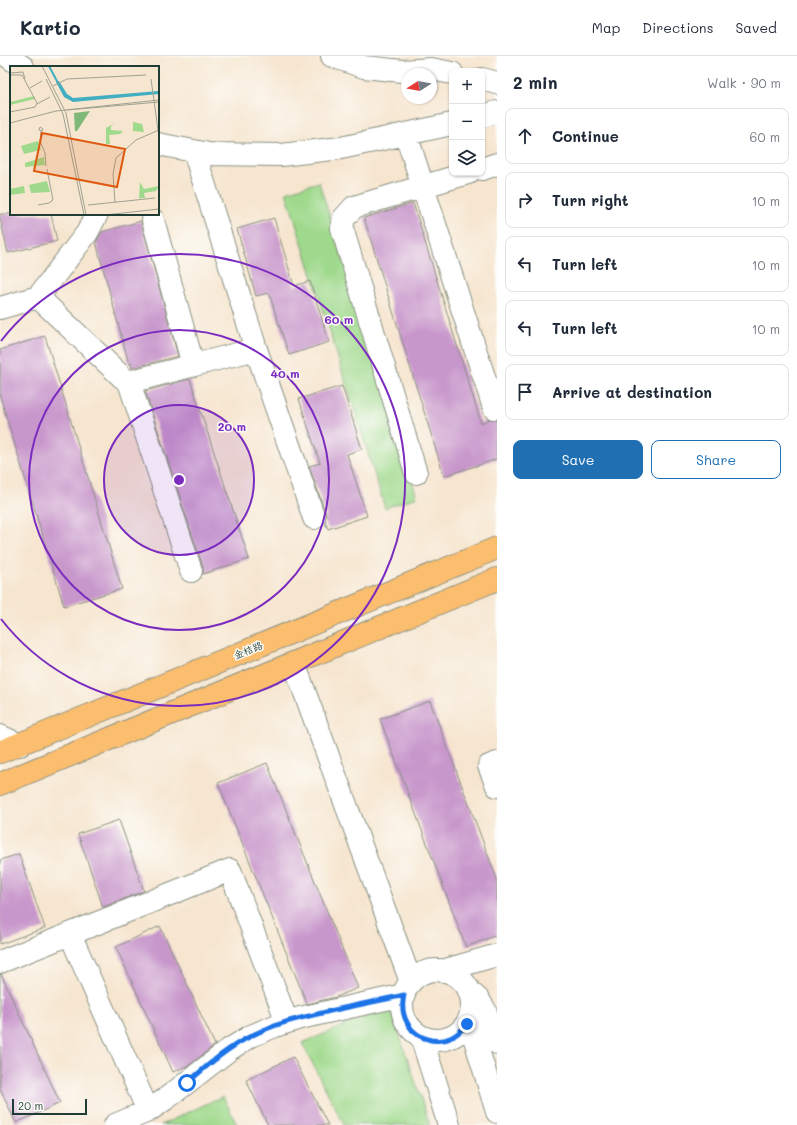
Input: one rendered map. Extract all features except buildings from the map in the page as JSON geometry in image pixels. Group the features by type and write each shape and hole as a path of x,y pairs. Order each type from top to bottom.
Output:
{"main road":[{"name":"金桔路","path":"10,748 497,548"},
{"path":"0,784 497,579"}],"street":[{"path":"7,56 22,66"},
{"path":"332,56 364,67 402,71 429,63 449,72"},
{"path":"485,80 497,83"},
{"path":"485,115 497,112"},
{"path":"159,144 209,154 281,155 341,148 449,125"},
{"path":"406,134 494,408"},
{"path":"194,151 256,349 314,518"},
{"path":"485,168 497,164"},
{"path":"416,473 342,228 344,218 354,207 458,176"},
{"path":"0,308 38,297 87,233 96,215"},
{"path":"152,220 193,365"},
{"path":"38,297 129,382 191,571"},
{"path":"129,382 256,349"},
{"path":"294,663 407,989"},
{"path":"0,736 10,748"},
{"path":"497,763 489,766 497,786"},
{"path":"0,962 230,870 287,1022"},
{"path":"70,934 148,1110"},
{"path":"469,990 472,1002 471,1014 467,1024 459,1033 449,1039 438,1041 426,1039 416,1034 408,1025 403,1014 402,1003 407,989 420,975 430,971 442,970 497,955"},
{"path":"442,970 453,974 462,981 478,999 485,1010 497,1043"},
{"path":"115,1125 148,1110 167,1098 230,1048 251,1036 300,1018 407,989"},
{"path":"468,1020 497,1112"},
{"path":"421,1036 449,1125"}],"green space":[{"path":"319,182 417,497 385,508 286,192"},
{"path":"390,1007 430,1125 344,1125 302,1043"},
{"path":"223,1096 237,1125 161,1125"}],"route":[{"path":"187,1083 230,1048 251,1036 275,1026 300,1018 404,995 402,1003 403,1014 408,1025 416,1034 426,1039 438,1041 449,1039 459,1033 467,1024"}]}
